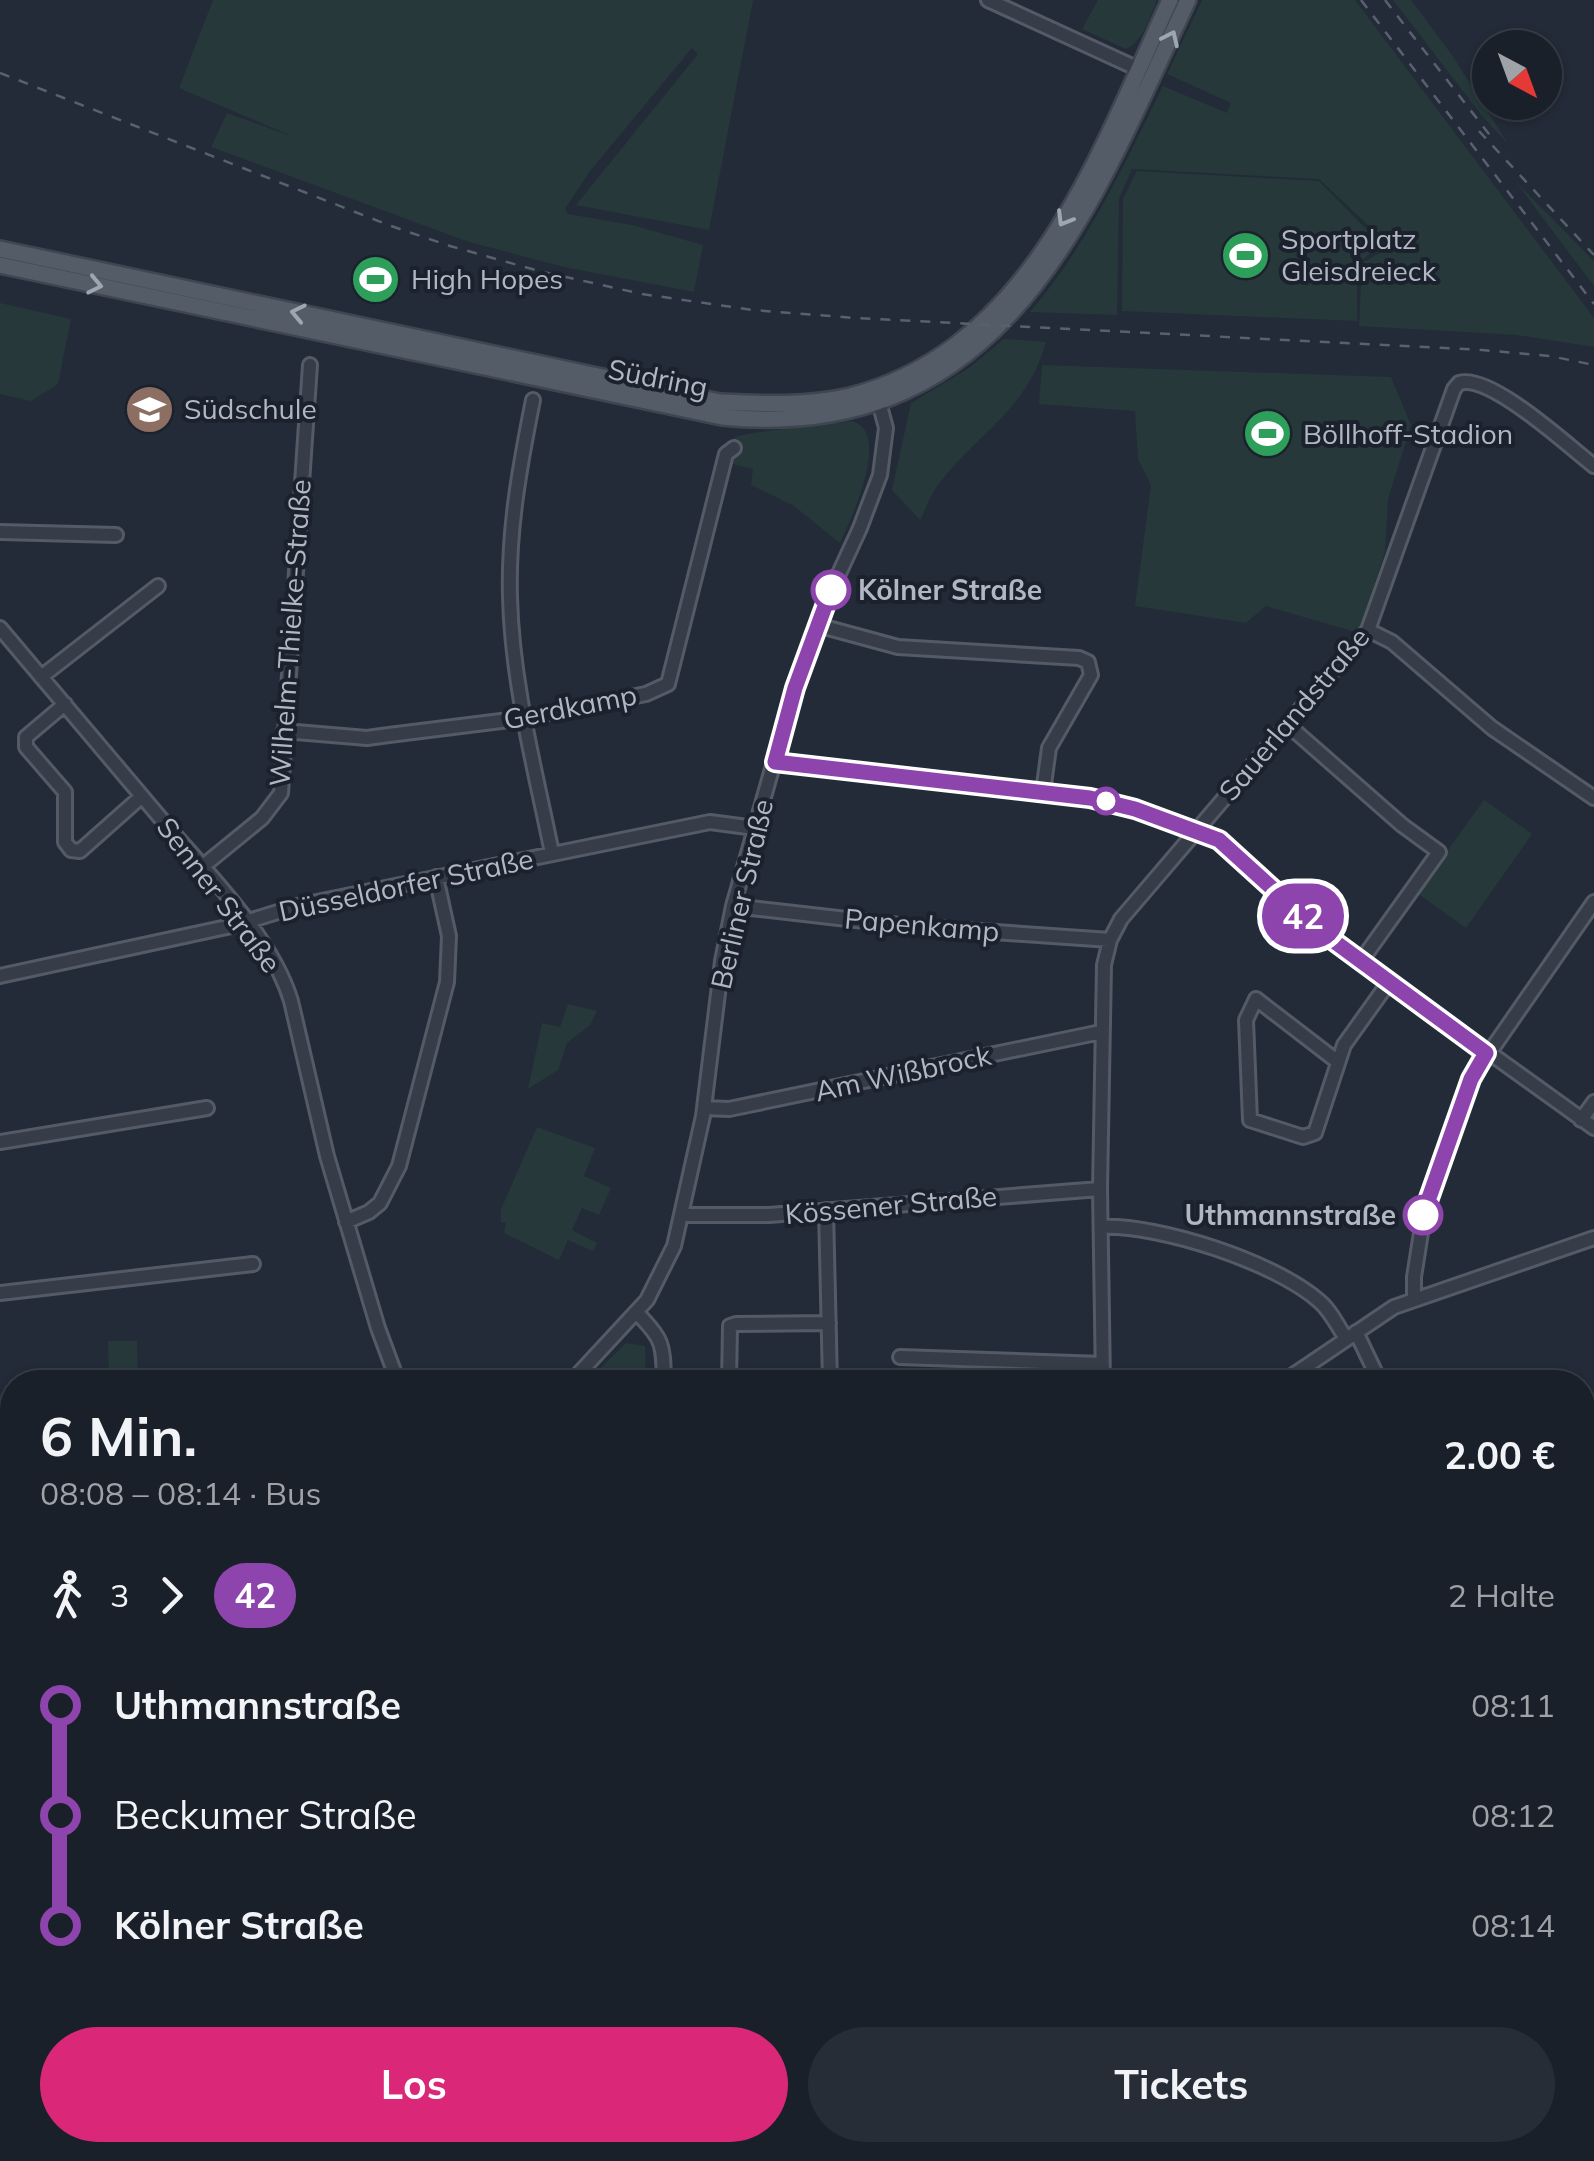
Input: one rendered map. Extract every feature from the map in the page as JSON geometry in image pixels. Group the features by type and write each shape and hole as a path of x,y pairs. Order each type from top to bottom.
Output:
{"main road":[{"name":"Südring","path":"0,265 722,417 794,418 835,413 956,362 1011,316 1046,274 1086,212 1146,72 1170,0"},
{"name":"Südring","path":"1146,72 1188,0"},
{"name":"Südring","path":"0,250 720,402 789,404 877,394"}],"street":[{"path":"988,0 1146,72"},
{"name":"Wilhelm-Thielke-Straße","path":"202,866 274,806 281,793 310,366"},
{"name":"Sauerlandstraße","path":"1102,1370 1101,1032 1104,965 1110,940 1137,898 1368,630 1454,389 1460,383 1480,382 1594,466"},
{"name":"Berliner Straße","path":"582,1370 637,1313 659,1282 674,1246 704,1108 722,961 734,906 817,626 880,475 886,428 877,394"},
{"path":"533,400 510,546 510,599 525,718 552,854"},
{"name":"Gerdkamp","path":"284,731 367,738 525,718 646,694 668,684 726,454 734,448"},
{"path":"0,532 116,535"},
{"path":"41,676 158,586"},
{"path":"817,626 898,647 1079,658 1088,662 1091,675 1049,748 1043,792"},
{"name":"Senner Straße","path":"0,628 202,866 246,922 288,989 346,1222 394,1370"},
{"path":"1368,630 1392,642 1482,721 1594,798"},
{"path":"64,704 26,738 26,747 65,792 65,842 71,850 80,851 142,796"},
{"path":"1288,725 1402,825 1439,852 1361,961"},
{"path":"775,762 1116,803 1197,830 1228,847 1316,928 1594,1128"},
{"name":"Düsseldorfer Straße","path":"0,976 246,922 297,906 710,822 755,828"},
{"path":"346,1222 380,1203 399,1166 438,1019 451,960 450,936 436,877"},
{"path":"1414,1298 1426,1201 1471,1079 1594,902"},
{"name":"Papenkamp","path":"734,906 908,926 1110,940"},
{"path":"1338,1062 1256,998 1246,1020 1250,1120 1310,1137 1315,1133 1349,1036 1389,982"},
{"name":"Am Wißbrock","path":"704,1108 729,1109 1101,1032"},
{"path":"1581,1120 1594,1102"},
{"path":"0,1142 208,1108"},
{"name":"Kössener Straße","path":"682,1215 769,1215 1100,1189"},
{"path":"826,1210 830,1370"},
{"path":"1100,1226 1136,1229 1254,1262 1318,1300 1351,1335 1373,1370"},
{"path":"1300,1370 1385,1312 1414,1298 1594,1238"},
{"path":"0,1294 253,1264"},
{"path":"637,1313 662,1342 663,1370"},
{"path":"729,1370 730,1326 829,1323"},
{"path":"900,1357 1102,1364"}],"shaded area":[{"path":"213,0 753,0 709,230 576,205 698,54 692,48 590,171 565,209 568,214 632,225 703,245 694,292 564,267 469,242 211,147 227,113 294,137 179,88"},
{"path":"1098,0 1157,0 1141,35 1126,49 1082,29"},
{"path":"1202,0 1355,0 1594,318 1594,347 1517,335 1359,326 1362,263 1401,241 1398,237 1386,242 1319,179 1132,169 1119,199 1117,315 1030,312 1087,231 1163,86 1227,113 1231,103 1167,74"},
{"path":"1393,0 1411,0 1472,87 1472,103"},
{"path":"1486,120 1493,120 1508,144"},
{"name":"Sportplatz Gleisdreieck","path":"1137,171 1319,181 1380,243 1357,266 1357,321 1122,311 1123,199"},
{"path":"1515,181 1594,261 1594,286"},
{"path":"0,303 71,319 58,384 31,401 0,394"},
{"path":"1004,339 1046,342 1038,366 1014,404 938,485 920,520 892,490 911,403 969,368"},
{"path":"1042,365 1391,377 1411,425 1388,499 1385,552 1359,633 1266,606 1246,623 1135,606 1151,485 1138,459 1135,411 1039,404"},
{"path":"852,421 863,428 869,441 869,458 859,497 840,543 794,506 751,485 753,469 729,463 734,438"},
{"path":"1484,800 1532,834 1466,928 1417,893"},
{"path":"568,1004 597,1011 590,1025 567,1043 558,1070 528,1089 542,1023 560,1027"},
{"path":"537,1127 595,1148 584,1176 611,1188 599,1215 582,1208 572,1230 597,1243 593,1251 568,1240 559,1260 504,1233 506,1223 501,1222 501,1209"},
{"path":"108,1341 137,1341 138,1370 109,1370"},
{"path":"626,1343 645,1346 646,1370 598,1370"}],"railway":[{"path":"1361,0 1594,304"},
{"path":"1385,0 1492,138"},
{"path":"0,73 391,226 539,271 642,294 753,310 855,318 1482,350 1550,356 1594,365"},
{"path":"1479,131 1594,255"}],"bus line":[{"name":"42","path":"831,590 795,688 775,762 1090,798 1135,809 1219,840 1316,928 1486,1053 1471,1079 1423,1215"}],"place":[{"name":"Sportplatz Gleisdreieck","path":"1246,255"},
{"name":"High Hopes","path":"376,279"},
{"name":"Südschule","path":"149,409"},
{"name":"Böllhoff-Stadion","path":"1268,434"},
{"name":"Kölner Straße","path":"831,590"},
{"name":"Uthmannstraße","path":"1423,1215"}]}
